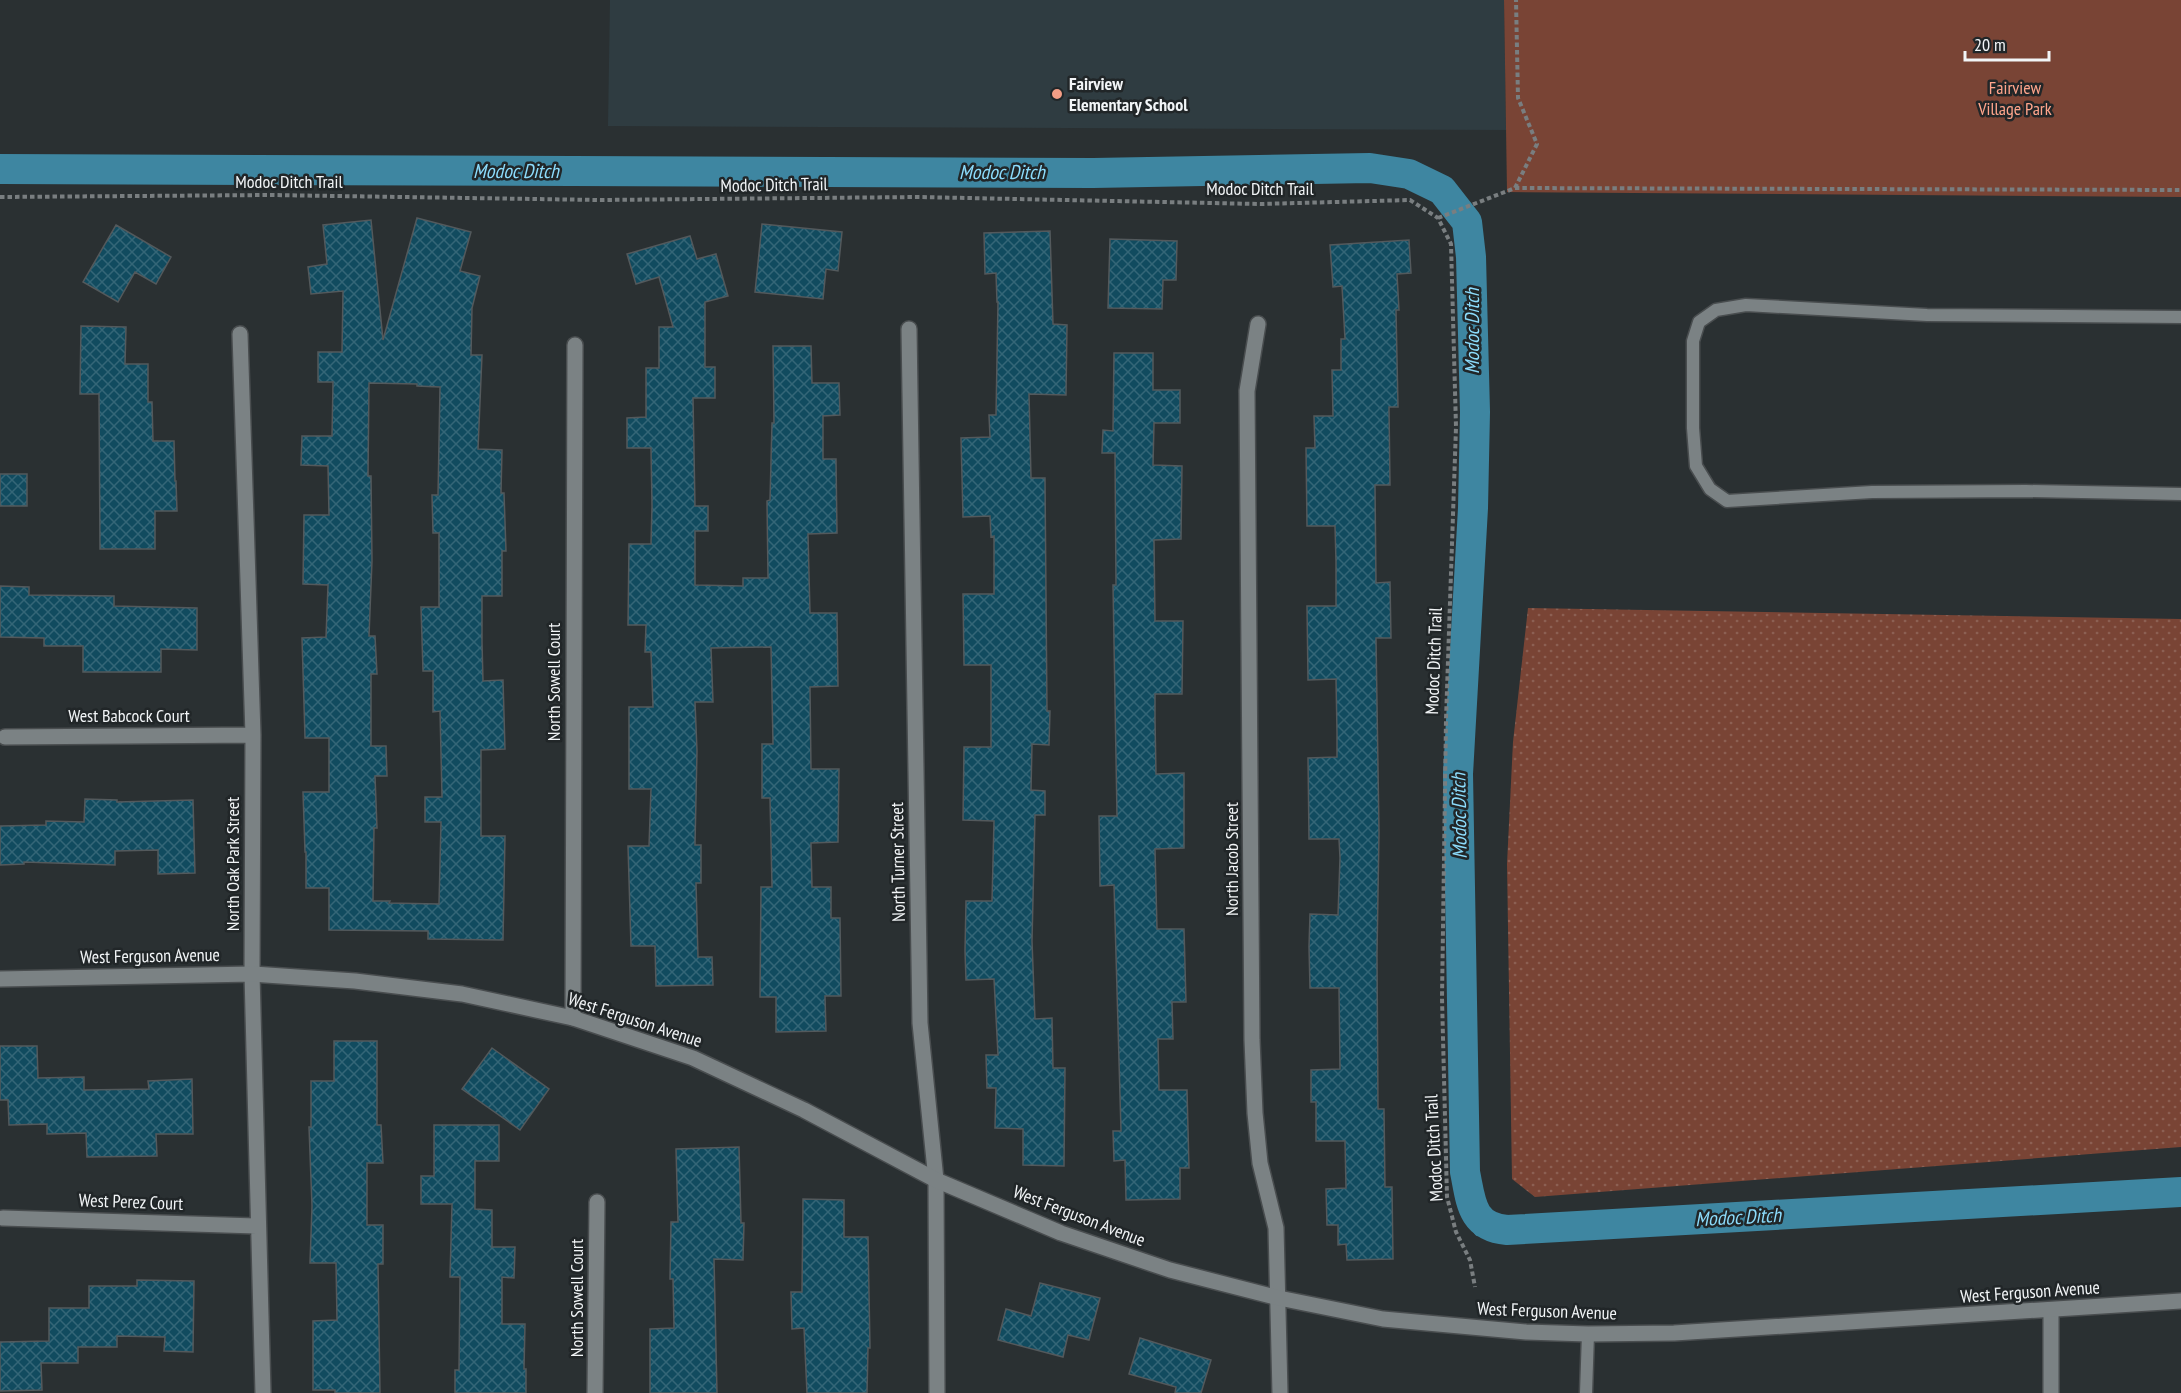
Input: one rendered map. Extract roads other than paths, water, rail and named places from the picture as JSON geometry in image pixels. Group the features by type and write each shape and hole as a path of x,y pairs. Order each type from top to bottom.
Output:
{"street":[{"name":"North Jacob Street","path":"1258,324 1247,391 1252,1040 1260,1162 1276,1228 1280,1393"},
{"name":"North Turner Street","path":"909,329 920,1023 936,1180 937,1393"},
{"name":"North Oak Park Street","path":"240,334 253,735 252,974 263,1393"},
{"name":"North Sowell Court","path":"573,1018 574,345"},
{"name":"West Babcock Court","path":"5,737 253,735"},
{"name":"West Ferguson Avenue","path":"0,979 252,974 355,981 462,994 573,1018 693,1058 804,1110 936,1180 1072,1237 1170,1270 1279,1298 1383,1319 1482,1329 1588,1334 1674,1333 2181,1301"},
{"name":"North Sowell Court","path":"595,1393 597,1202"},
{"name":"West Perez Court","path":"3,1218 258,1226"},
{"path":"2050,1310 2051,1393"}],"lane":[{"path":"2181,317 1927,315 1746,305 1716,310 1699,322 1693,342 1692,428 1696,466 1710,489 1726,501 1872,492 2026,491 2181,494"},
{"path":"1586,1393 1588,1334"}],"waterway":[{"name":"Modoc Ditch","path":"0,169 1093,173 1370,168 1409,174 1442,190 1467,222 1471,257 1475,412 1473,508 1458,774 1465,1172 1471,1202 1479,1218 1495,1228 1507,1230 2181,1192"},
{"path":"1478,1232 1485,1224"}],"place":[{"name":"Fairview Elementary School","path":"1057,94"}],"park label":[{"name":"Fairview Village Park","path":"2015,98"}]}
